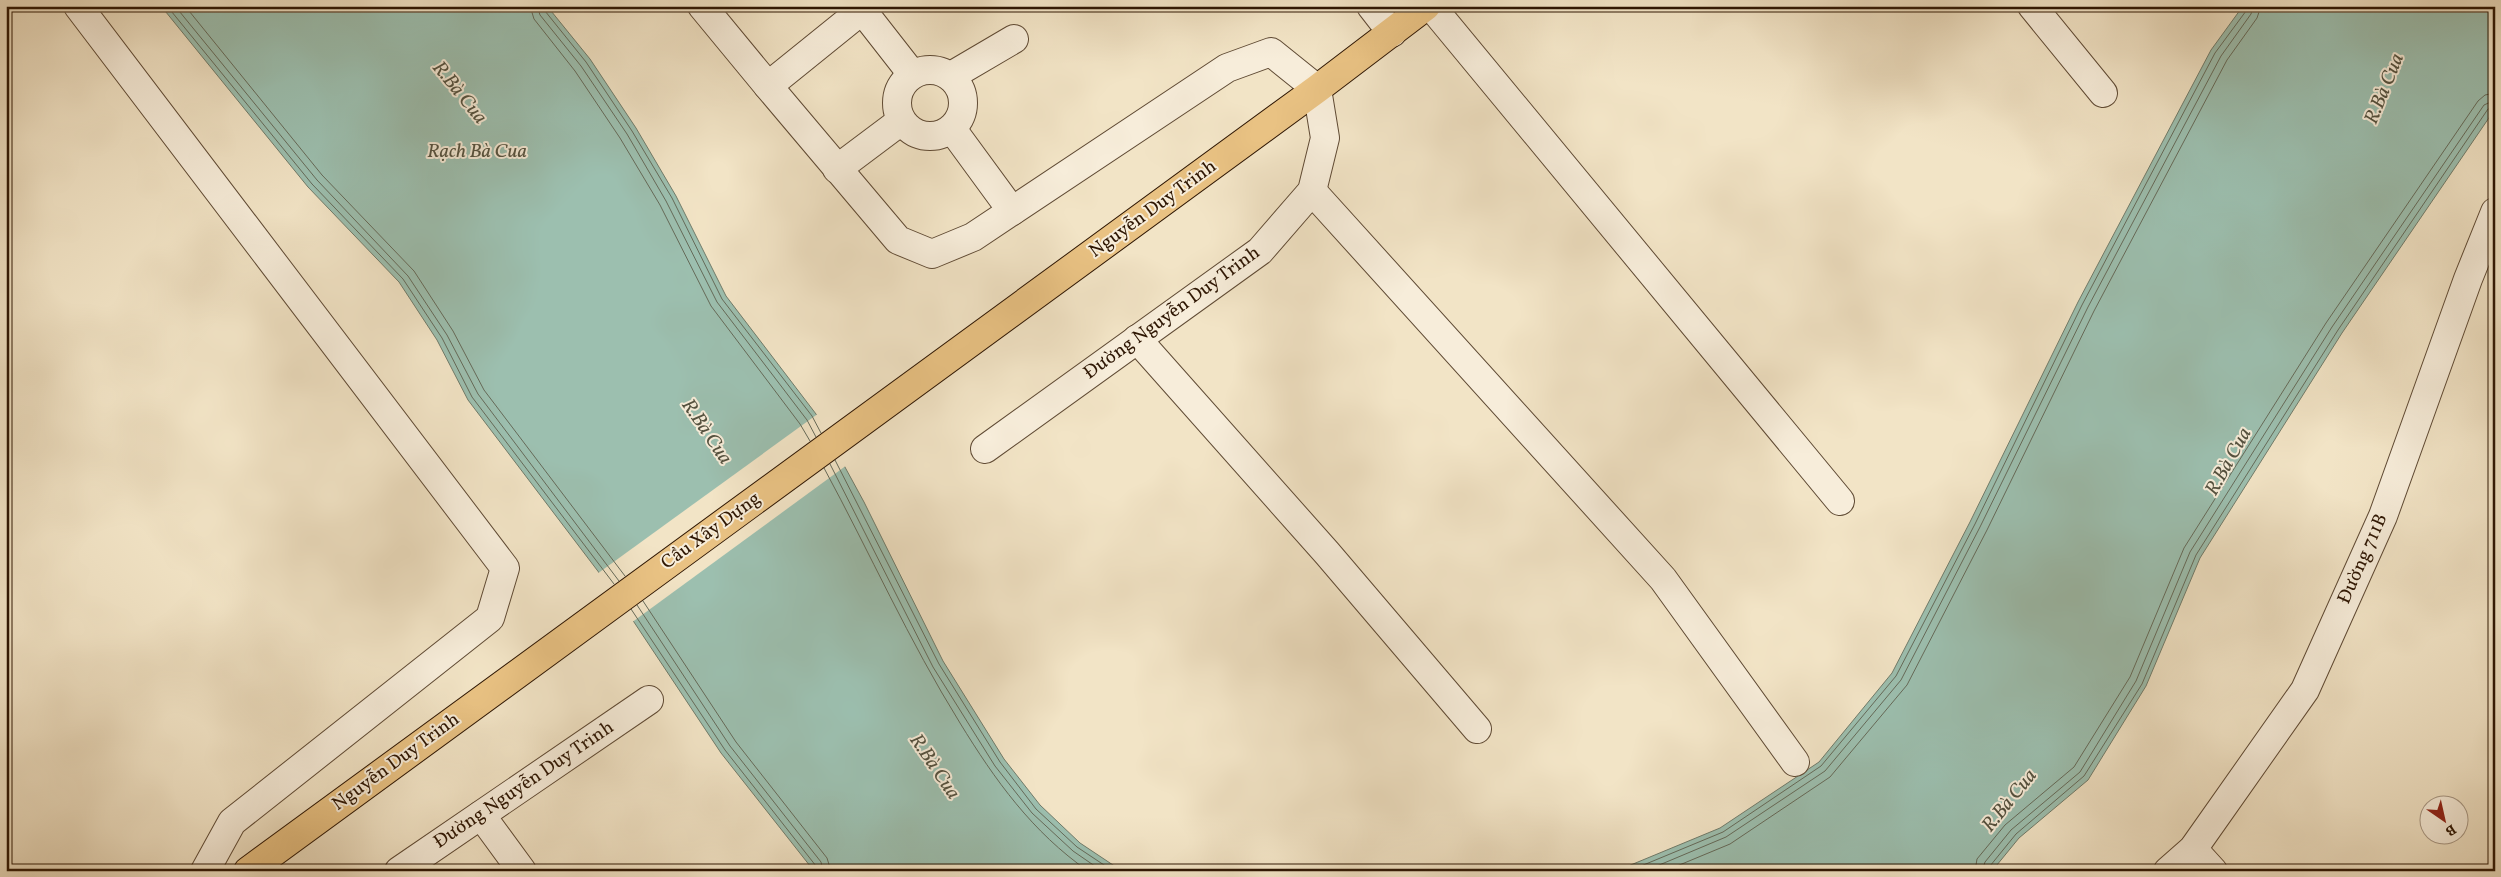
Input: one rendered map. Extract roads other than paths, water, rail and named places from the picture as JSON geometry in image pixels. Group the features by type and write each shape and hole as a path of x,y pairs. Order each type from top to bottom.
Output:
{"main road":[{"name":"Nguyễn Duy Trinh","path":"878,410 1317,89 1426,6"},
{"name":"Cầu Xây Dựng","path":"544,652 878,410"},
{"name":"Nguyễn Duy Trinh","path":"248,871 544,652"}],"street":[{"path":"78,6 505,568 490,618 232,822 205,871"},
{"path":"702,6 898,240 932,254 973,237 1226,68 1272,52 1317,89"},
{"path":"1371,6 1392,33"},
{"path":"1431,6 1840,501"},
{"path":"2032,6 2103,93"},
{"path":"768,86 865,8 912,74"},
{"path":"951,76 1014,39"},
{"path":"932,69 951,76 962,93 962,112 952,129 934,136 915,134 901,121 896,104 900,87 912,74 932,69"},
{"name":"Đường Nguyễn Duy Trinh","path":"985,449 1260,251 1312,191 1325,138 1317,89"},
{"path":"837,168 901,121"},
{"path":"952,129 1012,211"},
{"path":"1312,191 1662,579 1795,762"},
{"name":"Đường 711B","path":"2168,871 2194,849 2305,690 2383,516 2468,279 2495,212"},
{"path":"1137,339 1326,553 1477,729"},
{"name":"Đường Nguyễn Duy Trinh","path":"399,871 649,700"},
{"path":"481,815 522,871"},
{"path":"2194,849 2213,871"}],"water":[{"name":"Rạch Bà Cua","path":"161,6 547,6 590,59 636,128 676,196 726,296 816,414 864,502 943,661 1004,759 1040,805 1080,843 1122,871 814,871 721,753 616,595 468,400 437,340 399,282 308,187"},
{"name":"R.Bà Cua","path":"2243,6 2495,6 2495,109 2342,333 2200,558 2146,686 2088,780 2019,838 1992,871 1606,871 1621,869 1720,828 1819,762 1892,673 1970,522 2078,302 2211,50"}]}
